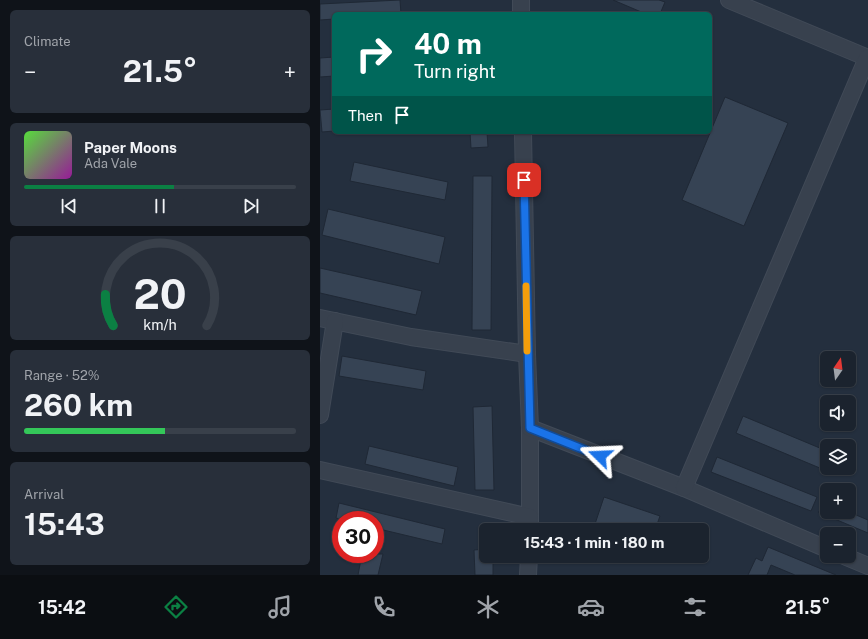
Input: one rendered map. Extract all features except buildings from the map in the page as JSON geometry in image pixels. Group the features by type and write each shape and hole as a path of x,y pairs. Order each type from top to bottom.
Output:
{"street":[{"path":"520,0 521,12"},
{"path":"684,488 868,58 729,0"},
{"path":"523,134 527,354 530,428 530,523"},
{"path":"320,415 327,320 411,337 527,354"},
{"path":"530,428 684,488 820,546"},
{"path":"320,470 526,523"},
{"path":"856,561 868,566"},
{"path":"528,575 529,563"}],"slow traffic":[{"path":"526,286 527,351"}],"route":[{"path":"524,180 527,354 530,428 600,456"}]}
